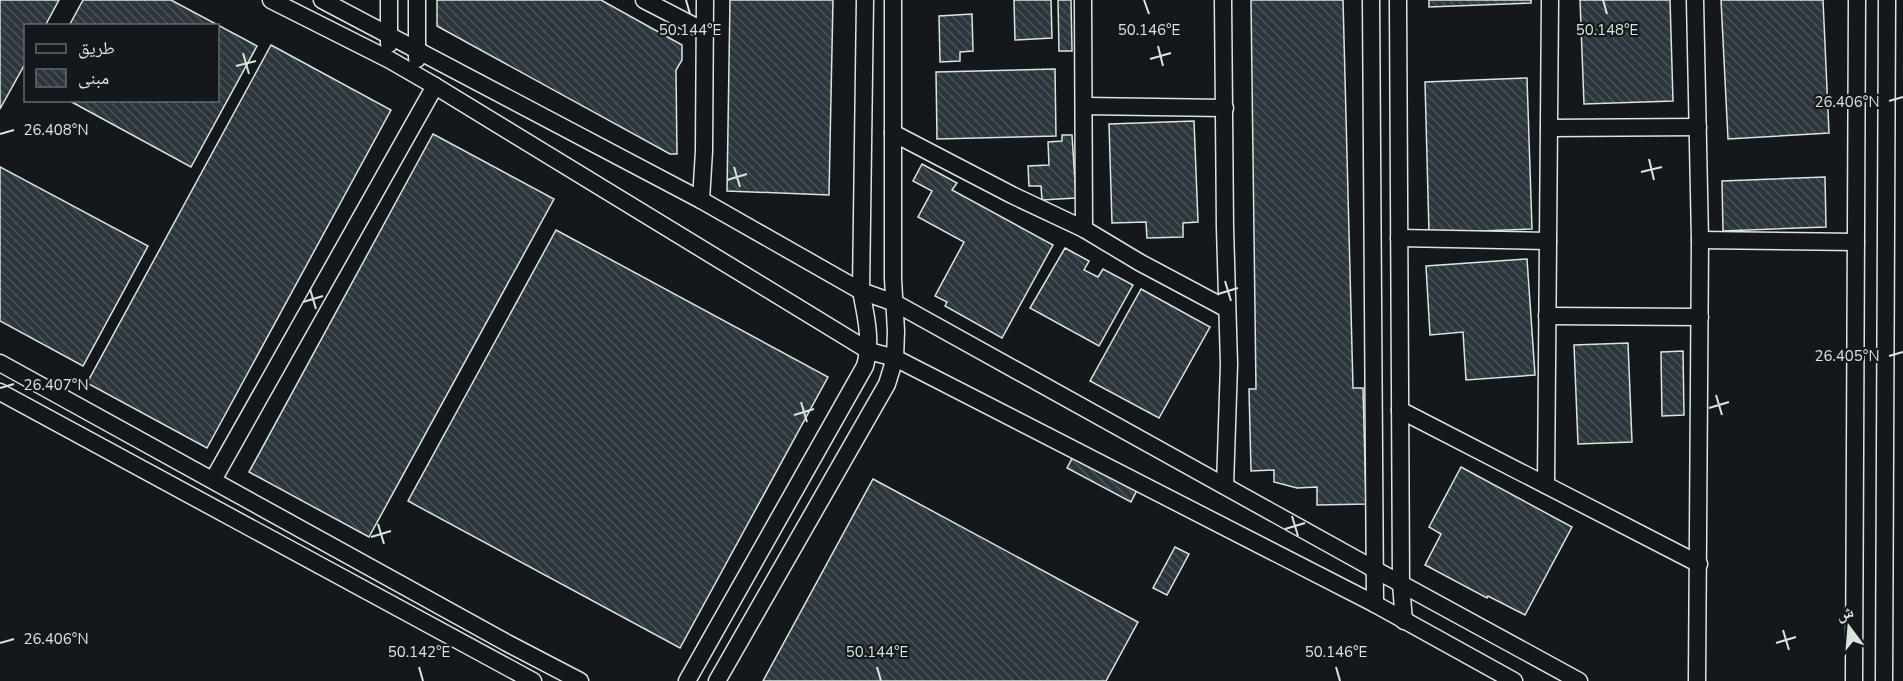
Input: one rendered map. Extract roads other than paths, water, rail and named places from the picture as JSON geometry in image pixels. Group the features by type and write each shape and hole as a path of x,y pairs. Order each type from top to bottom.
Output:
{"street":[{"path":"271,0 390,60 435,86 869,351 895,358 1375,604 1514,681"},
{"path":"322,0 701,200 861,291 895,303 1579,681"},
{"path":"389,0 390,60"},
{"path":"416,75 417,0"},
{"path":"644,0 704,32"},
{"path":"701,200 704,151 705,0"},
{"path":"687,681 865,366 869,351 861,291 865,0"},
{"path":"717,681 887,384 895,358 893,0"},
{"path":"1083,0 1084,229"},
{"path":"1223,0 1229,364 1225,486"},
{"path":"1371,0 1375,604"},
{"path":"1398,0 1401,584 1404,621"},
{"path":"1546,485 1550,0"},
{"path":"1695,0 1700,240 1697,681"},
{"path":"1854,681 1857,0"},
{"path":"1884,681 1887,0"},
{"path":"213,480 435,86"},
{"path":"1084,106 1225,108"},
{"path":"1549,129 1698,127"},
{"path":"893,133 1012,195 1084,229 1138,262 1227,309"},
{"path":"1399,238 1548,241"},
{"path":"1700,240 1856,242"},
{"path":"1547,316 1700,317"},
{"path":"0,363 580,681"},
{"path":"0,392 533,681"},
{"path":"1400,410 1699,564"}]}
